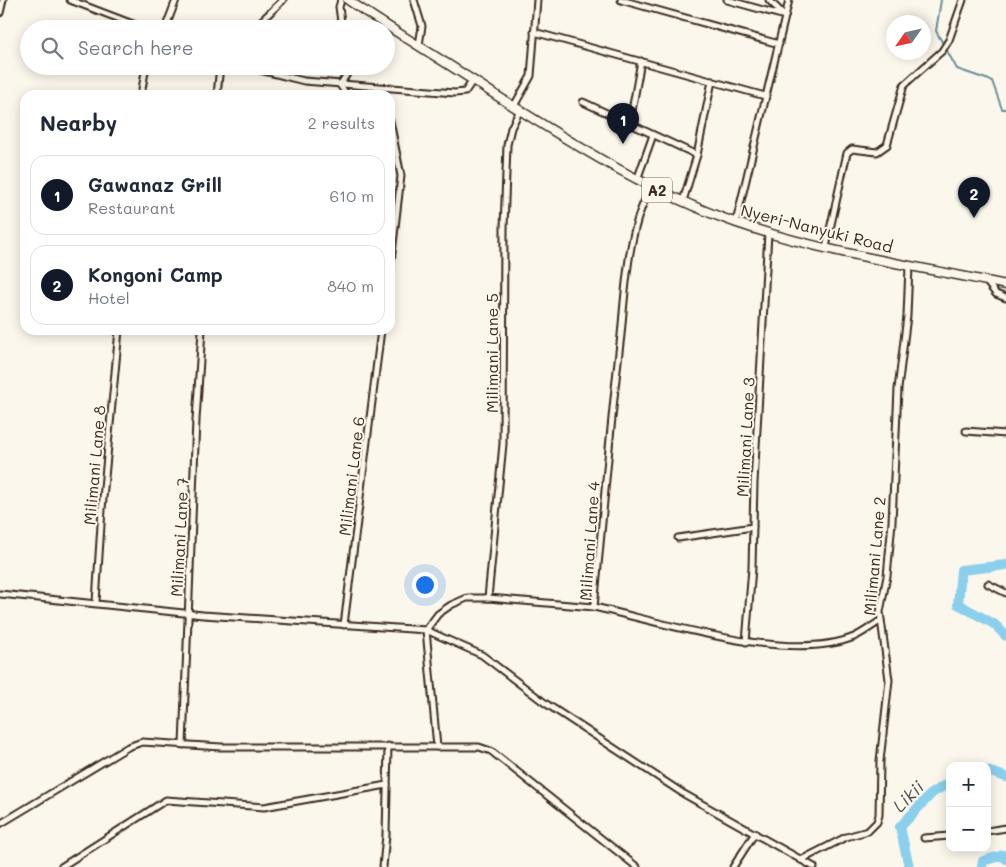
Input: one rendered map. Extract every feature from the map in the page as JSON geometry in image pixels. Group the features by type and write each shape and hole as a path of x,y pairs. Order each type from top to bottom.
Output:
{"highway":[{"name":"Nyeri-Nanyuki Road","path":"348,0 380,20"},
{"name":"Nyeri-Nanyuki Road","path":"395,30 581,149 652,188 683,201 768,233 909,266 1006,285"}],"street":[{"path":"0,13 3,0"},
{"path":"70,0 122,20"},
{"path":"168,20 176,0"},
{"path":"262,20 283,0"},
{"path":"341,0 339,7 341,20"},
{"path":"414,0 422,26 419,45"},
{"name":"Milimani Lane 5","path":"488,598 503,444 504,228 507,146 517,108 531,76 537,0"},
{"path":"621,0 780,44"},
{"path":"727,0 785,16"},
{"path":"769,0 785,16"},
{"path":"736,222 789,0"},
{"path":"826,247 847,153 852,149 877,152 887,145 904,85 942,51 949,40 963,0"},
{"path":"534,32 765,96"},
{"path":"630,122 641,61"},
{"path":"143,90 145,75"},
{"path":"218,90 219,75"},
{"path":"275,75 289,79 340,85 459,94 467,90 473,80"},
{"path":"340,85 346,75"},
{"path":"683,201 697,155 712,81"},
{"path":"340,85 344,90"},
{"path":"583,102 630,122 697,155"},
{"path":"637,180 653,135"},
{"path":"395,146 401,176 395,227"},
{"name":"Milimani Lane 4","path":"652,188 644,202 628,263 594,607 759,644 824,644 854,637 880,621"},
{"name":"Milimani Lane 3","path":"746,642 752,568 768,233"},
{"name":"Milimani Lane 2","path":"802,860 846,837 868,831 877,822 880,761 889,680 880,621 892,522 898,389 907,316 909,266"},
{"path":"986,280 996,294 1006,298"},
{"name":"Milimani Lane 8","path":"96,602 102,509 119,335"},
{"name":"Milimani Lane 7","path":"183,745 202,335"},
{"name":"Milimani Lane 6","path":"344,625 380,335"},
{"path":"966,431 1006,434"},
{"path":"678,538 753,527"},
{"path":"988,584 1006,593"},
{"path":"0,594 96,602 213,616 426,630 482,655 545,703 684,794 814,867"},
{"path":"437,747 426,630 438,614 451,605 467,598 594,607"},
{"path":"0,824 134,744 221,747 479,747 491,751 637,867"},
{"path":"383,867 388,746"},
{"path":"61,867 166,800 255,808 387,785"},
{"path":"991,830 1006,828"},
{"path":"732,867 755,833"},
{"path":"924,838 946,836"}],"waterway":[{"path":"941,0 936,31 957,69 992,81 1002,109 1006,109"},
{"name":"Likii","path":"1006,565 961,570 958,604 994,624 1006,636"},
{"name":"Likii","path":"991,772 1006,777"},
{"name":"Likii","path":"909,867 900,827 932,793 946,784"},
{"name":"Likii","path":"982,867 983,861 1003,855 1006,859"}],"place":[{"name":"Gawanaz Grill","path":"623,144"},
{"name":"Kongoni Camp","path":"974,218"}]}
